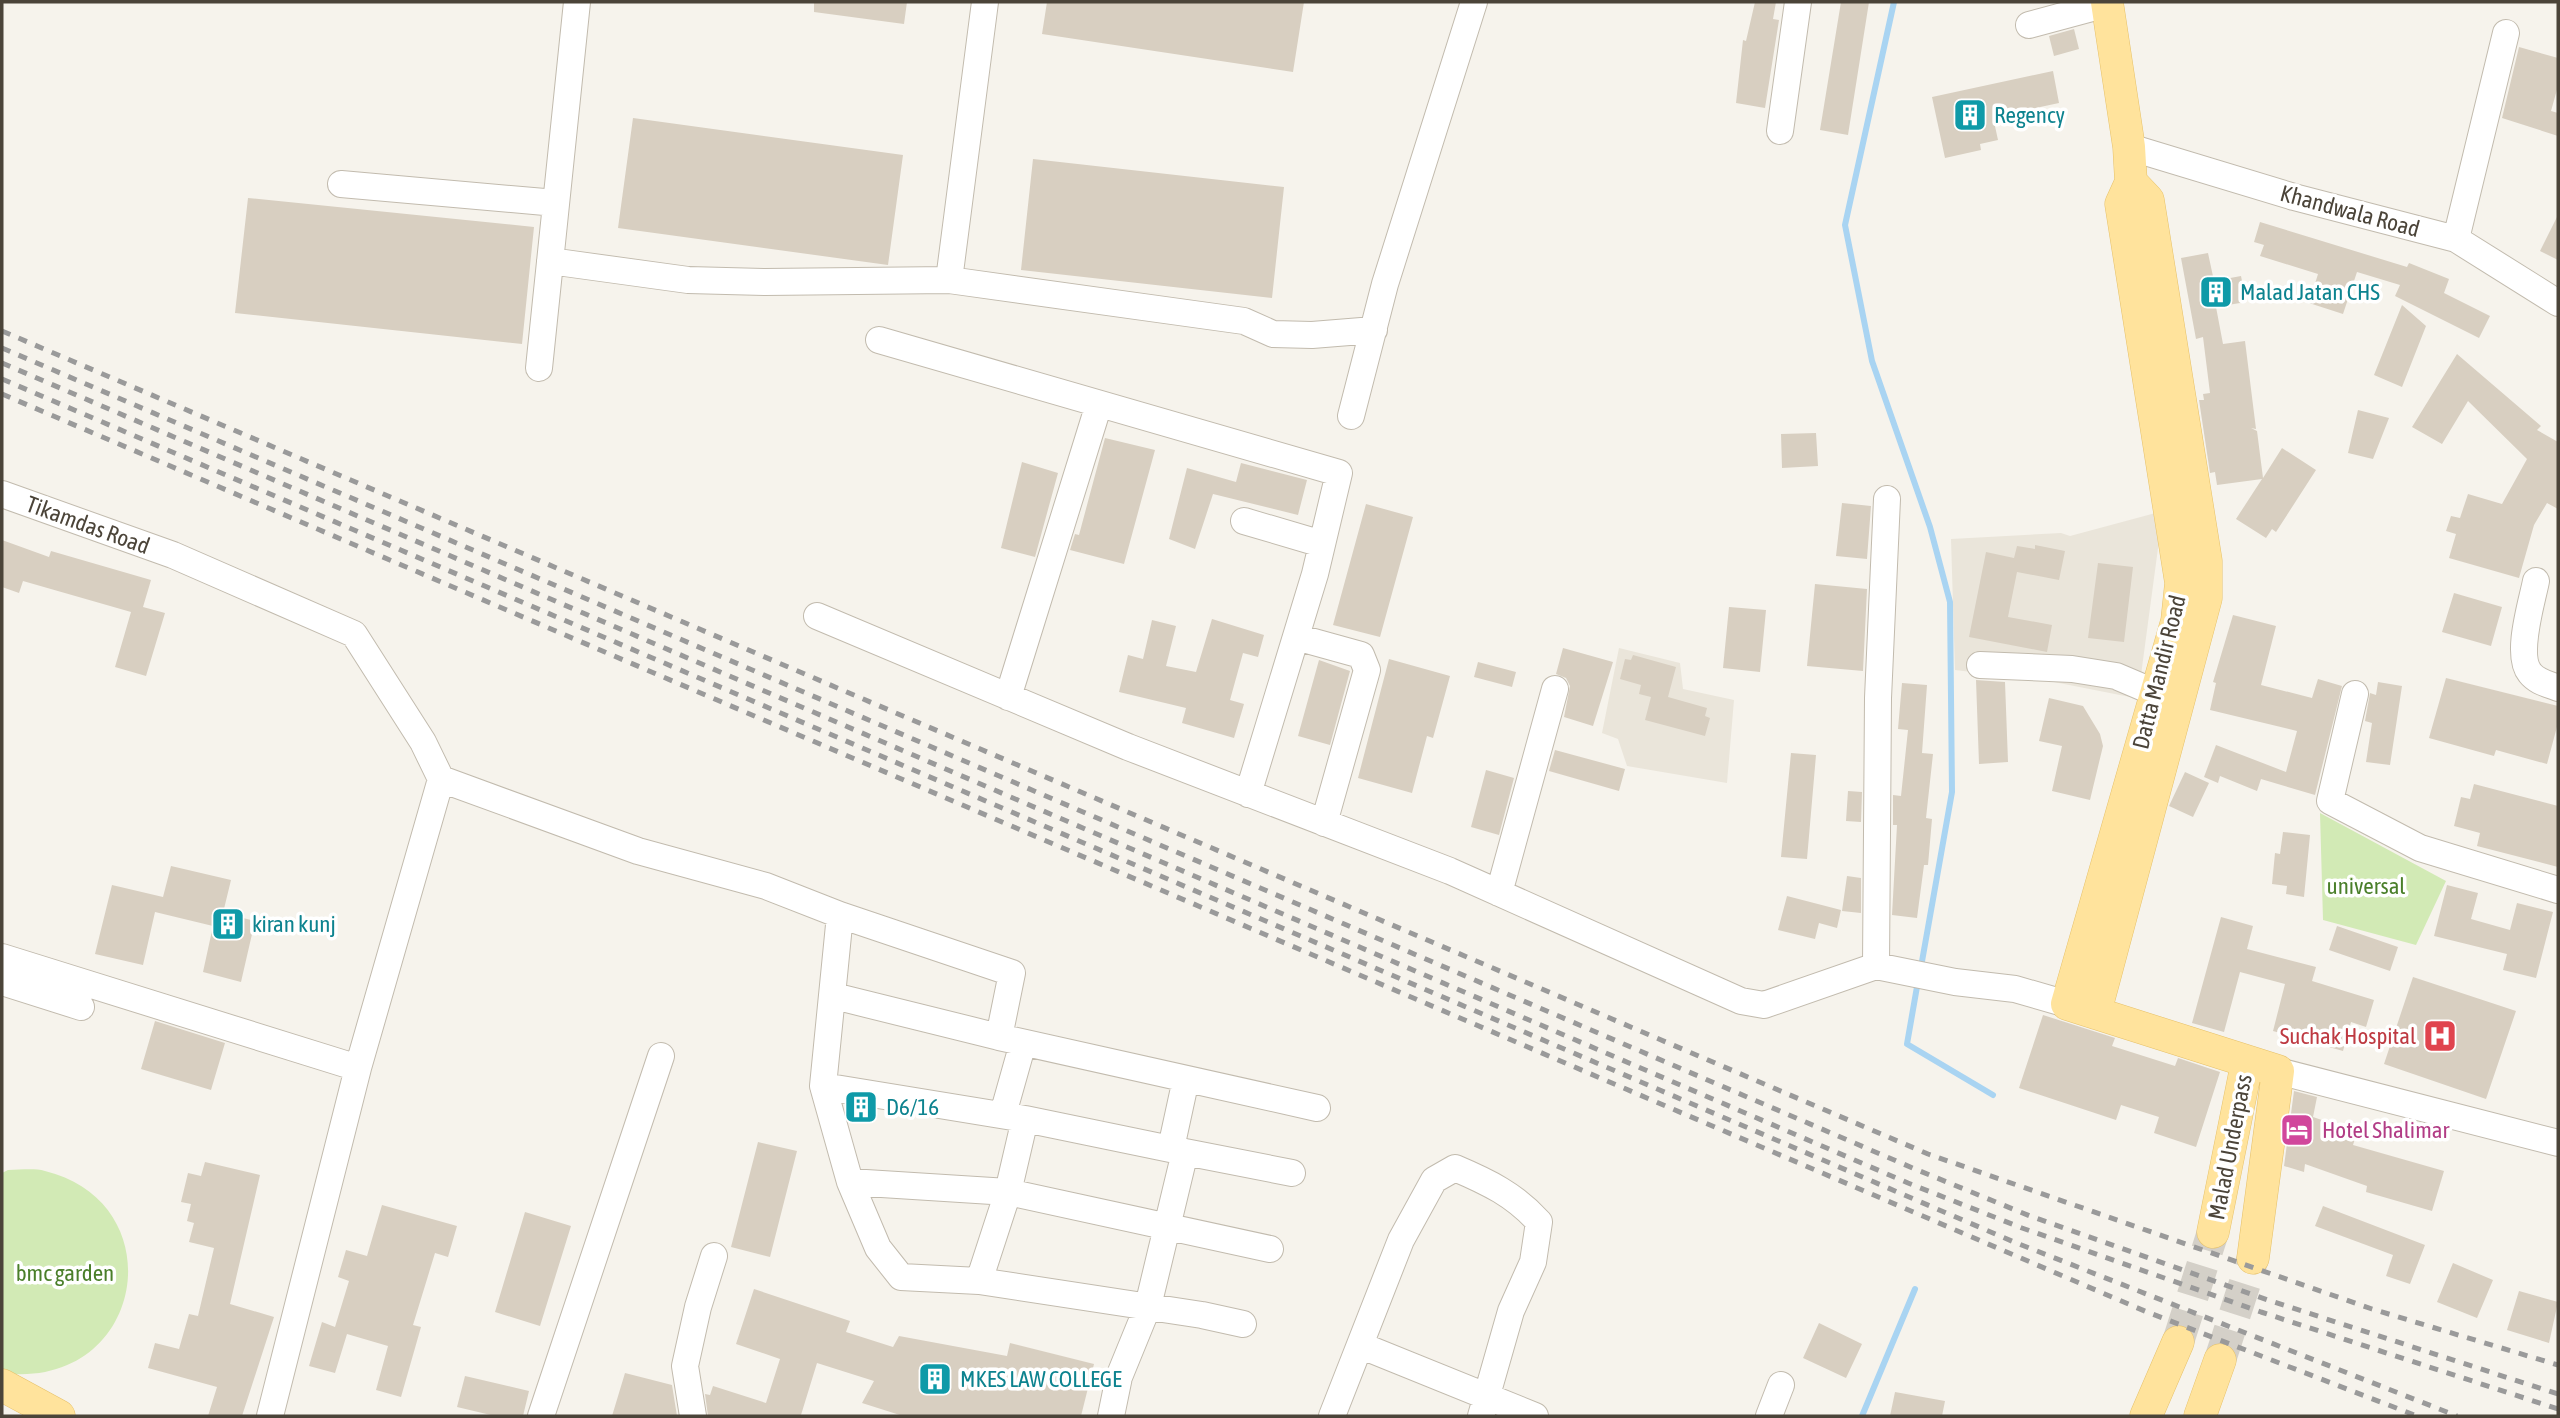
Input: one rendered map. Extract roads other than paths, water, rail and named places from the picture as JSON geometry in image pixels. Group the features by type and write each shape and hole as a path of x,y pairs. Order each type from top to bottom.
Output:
{"main road":[{"name":"Datta Mandir Road","path":"2081,1008 2178,660 2177,621 2181,583 2139,232 2121,204 2131,182 2129,147 2107,3"},
{"name":"Datta Mandir Road","path":"2081,1008 2156,693 2178,660"},
{"path":"2081,1008 2278,1072"},
{"name":"Malad Underpass","path":"2213,1232 2247,1063"},
{"name":"Malad Underpass","path":"2253,1258 2278,1072"},
{"path":"2146,1416 2178,1342"},
{"path":"2200,1416 2220,1360"},
{"path":"2,1385 59,1416"}],"street":[{"path":"539,368 577,2"},
{"path":"948,280 985,2"},
{"path":"1351,416 1385,284 1474,2"},
{"path":"1780,131 1798,2"},
{"path":"2029,25 2107,3"},
{"path":"2456,239 2506,33"},
{"name":"Khandwala Road","path":"2129,147 2294,197 2456,239 2558,303"},
{"path":"341,184 556,203"},
{"path":"550,261 688,280 948,280 1244,321 1273,334 1312,335 1374,330"},
{"path":"879,340 1339,473 1296,636 1248,794"},
{"path":"1008,697 1099,404"},
{"name":"Tikamdas Road","path":"2,494 173,555 354,634 423,742 441,779"},
{"path":"1876,966 1878,698 1887,499"},
{"path":"1244,521 1322,544"},
{"path":"2536,581 2524,658 2528,671 2541,682 2558,688"},
{"path":"817,615 1008,697 1499,893 1741,1001 1764,1005 1876,966 1955,982 2015,989 2081,1008"},
{"path":"1296,636 1361,655 1367,670 1324,823"},
{"path":"1980,665 2072,669 2116,676 2156,693"},
{"path":"1499,893 1555,689"},
{"path":"2355,694 2330,801 2420,848 2558,890"},
{"path":"270,1416 358,1068 441,779 638,851 766,886 841,915 1012,973 1014,1116 1007,1192 979,1281"},
{"path":"841,915 823,1086 850,1182 878,1248 901,1276 979,1281 1148,1306 1243,1324"},
{"path":"2,957 82,1002"},
{"path":"2,982 358,1068"},
{"path":"834,996 1011,1040 1317,1108"},
{"path":"541,1416 661,1056"},
{"path":"2278,1072 2558,1143"},
{"path":"1111,1416 1119,1377 1148,1306 1169,1227 1186,1079"},
{"path":"823,1086 1014,1116 1292,1173"},
{"path":"1332,1416 1362,1346 1401,1240 1434,1180 1455,1168 1513,1197 1539,1222 1533,1262 1511,1311 1484,1406"},
{"path":"850,1182 1007,1192 1270,1249"},
{"path":"693,1416 685,1366 714,1256"},
{"path":"1362,1346 1484,1406 1535,1416"},
{"path":"1769,1416 1781,1385"}],"waterway":[{"path":"1894,2 1845,225 1872,361 1930,527 1950,602 1952,792 1921,967"},
{"path":"1918,981 1907,1044 1993,1095"},
{"path":"1862,1416 1915,1289"}],"tunnel":[{"path":"2178,1342 2213,1232"},
{"path":"2220,1360 2253,1258"}],"railway":[{"path":"2,331 1928,1154 2372,1309 2558,1365"},
{"path":"2,348 1915,1169 2030,1216 2268,1300 2558,1394"},
{"path":"2,363 1908,1183 2022,1228 2261,1312 2558,1409"},
{"path":"2,379 2014,1242 2457,1416"},
{"path":"2,394 2147,1312 2417,1416"}],"place":[{"name":"Regency","path":"1970,115"},
{"name":"Malad Jatan CHS","path":"2216,292"},
{"name":"kiran kunj","path":"228,924"},
{"name":"Suchak Hospital","path":"2440,1036"},
{"name":"D6/16","path":"861,1107"},
{"name":"Hotel Shalimar","path":"2297,1130"},
{"name":"MKES LAW COLLEGE","path":"935,1379"}],"park label":[{"name":"universal","path":"2366,886"},
{"name":"bmc garden","path":"65,1273"}]}
